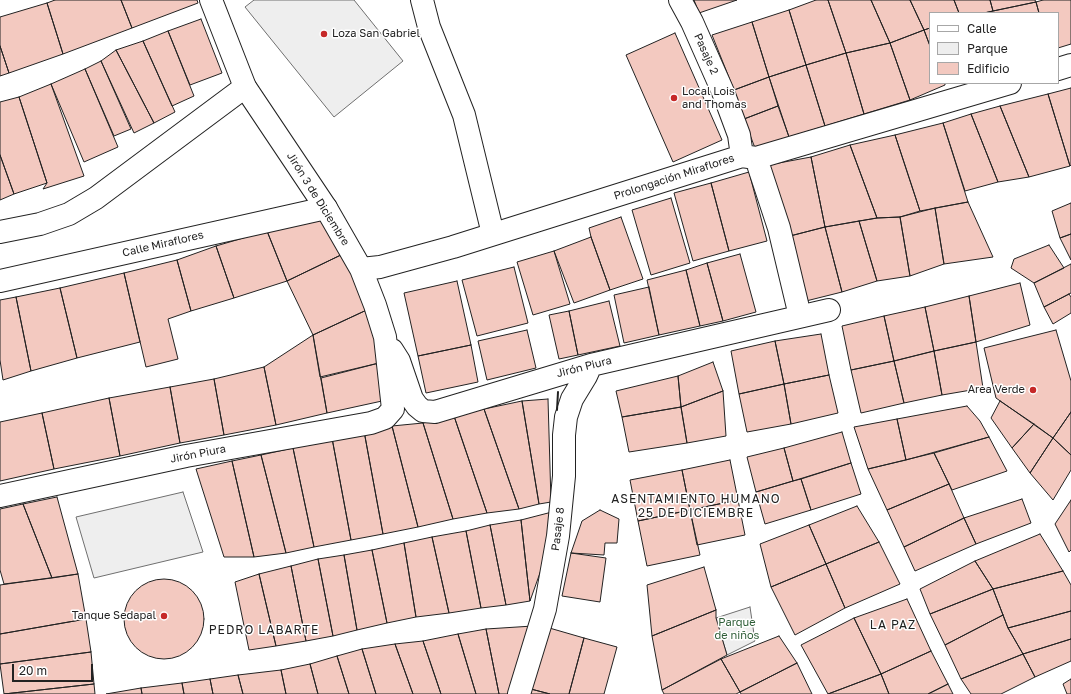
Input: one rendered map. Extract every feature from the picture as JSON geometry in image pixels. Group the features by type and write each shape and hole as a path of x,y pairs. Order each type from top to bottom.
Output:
{"street":[{"name":"Jirón 3 de Diciembre","path":"211,0 245,87 326,208 361,269 375,305 385,337 393,409"},
{"path":"422,0 429,27 464,115 493,234"},
{"name":"Pasaje 2","path":"680,0 692,22 723,92 739,135 779,228 800,316"},
{"path":"1059,69 1071,65"},
{"name":"Prolongación Miraflores","path":"361,269 380,267 749,157 1006,84"},
{"path":"0,232 40,224 69,214 96,198 245,87"},
{"name":"Calle Miraflores","path":"0,281 326,208"},
{"name":"Jirón Piura","path":"385,337 399,361 412,399 416,406 423,411 435,412 591,365 829,310"},
{"name":"Pasaje 8","path":"519,694 545,609 558,536 564,476 564,436 566,417 572,399 591,365"},
{"name":"Jirón Piura","path":"0,496 186,456 372,422 385,418 393,409"}],"green space":[{"name":"Loza San Gabriel","path":"254,0 354,0 403,61 334,117 245,7"},
{"path":"183,492 203,552 94,578 76,517"},
{"name":"Parque de niños","path":"750,607 755,641 727,655 716,618"}],"building":[{"path":"55,0 121,0 132,28 63,54 47,3"},
{"path":"121,0 197,0 198,3 132,28"},
{"path":"694,0 737,0 699,13"},
{"path":"816,0 828,0 846,53 806,65 789,10"},
{"path":"828,0 871,0 890,43 846,53"},
{"path":"871,0 910,0 924,30 890,43"},
{"path":"910,0 954,0 959,12 929,12 929,28 924,30"},
{"path":"954,0 990,0 993,11 988,12 959,12"},
{"path":"990,0 1035,0 1036,2 993,11"},
{"path":"1043,0 1071,0 1071,44 1059,48 1059,12 1039,12 1036,2"},
{"path":"1036,2 1039,12 988,12"},
{"path":"47,3 63,54 9,73 0,46 0,17"},
{"path":"789,10 806,65 769,77 752,22"},
{"path":"201,19 222,73 190,85 168,31"},
{"path":"752,22 769,77 734,90 712,35"},
{"path":"929,28 929,43 924,30"},
{"path":"924,30 929,43 929,84 945,85 910,100 890,43"},
{"path":"168,31 194,96 172,106 143,41"},
{"name":"Local Lois and Thomas","path":"675,33 722,140 673,162 626,55"},
{"path":"143,41 175,112 154,123 116,50"},
{"path":"890,43 910,100 864,114 846,53"},
{"path":"0,46 9,73 0,76"},
{"path":"116,50 154,123 134,133 101,61"},
{"path":"846,53 864,114 825,126 806,65"},
{"path":"101,61 131,129 114,136 85,69"},
{"path":"806,65 825,126 789,137 769,77"},
{"path":"85,69 118,147 84,162 51,84"},
{"path":"769,77 778,106 744,119 734,90"},
{"path":"51,84 84,176 43,189 47,183 19,97"},
{"path":"1071,88 1071,165 1070,166 1048,94"},
{"path":"1048,94 1070,166 1029,177 1000,106"},
{"path":"19,97 47,183 14,194 0,155 0,102"},
{"path":"778,106 789,137 755,148 744,119"},
{"path":"1000,106 1029,177 998,182 971,114"},
{"path":"971,114 998,182 965,191 943,123"},
{"path":"943,123 968,202 920,211 895,135"},
{"path":"895,135 920,211 900,217 877,218 850,145"},
{"path":"850,145 877,218 825,227 811,157"},
{"path":"0,155 14,194 0,200"},
{"path":"811,157 825,227 790,236 768,165"},
{"path":"749,172 767,241 729,251 711,183"},
{"path":"711,183 729,251 693,261 674,193"},
{"path":"671,198 690,263 651,275 632,210"},
{"path":"968,202 993,257 944,264 935,208"},
{"path":"1071,203 1071,234 1060,238 1052,211"},
{"path":"935,208 944,264 910,276 900,217"},
{"path":"322,215 345,253 287,281 267,231"},
{"path":"621,217 643,279 610,290 589,228"},
{"path":"900,217 910,276 877,281 859,221 877,218"},
{"path":"859,221 877,281 842,292 825,227"},
{"path":"825,227 842,292 806,301 790,236"},
{"path":"267,231 287,281 234,298 216,246"},
{"path":"1071,234 1071,260 1060,238"},
{"path":"591,237 610,290 574,303 554,251"},
{"path":"1049,245 1064,268 1034,283 1011,268 1014,259"},
{"path":"216,246 234,298 191,311 177,260"},
{"path":"554,251 570,304 533,315 517,262"},
{"path":"345,253 371,308 313,335 287,281"},
{"path":"740,254 756,312 723,321 707,263"},
{"path":"177,260 191,311 168,319 178,359 146,367 124,273"},
{"path":"707,263 723,321 700,326 686,270"},
{"path":"1071,264 1071,293 1044,307 1034,283"},
{"path":"514,267 528,323 477,336 462,280"},
{"path":"686,270 700,326 659,335 647,280"},
{"path":"124,273 140,342 77,358 60,288"},
{"path":"457,281 471,345 418,356 404,293"},
{"path":"1020,283 1030,325 976,342 969,296"},
{"path":"649,287 659,335 624,343 614,295"},
{"path":"60,288 77,358 31,371 16,297"},
{"path":"1069,294 1071,297 1071,313 1053,324 1044,307"},
{"path":"969,296 976,342 934,351 925,307"},
{"path":"16,297 31,371 3,380 0,360 0,300"},
{"path":"609,301 620,346 578,355 569,311"},
{"path":"925,307 934,351 894,361 884,316"},
{"path":"371,308 379,363 320,377 313,335"},
{"path":"569,311 578,355 559,359 549,315"},
{"path":"884,316 894,361 851,370 842,326"},
{"path":"527,330 536,368 487,380 478,341"},
{"name":"Area Verde","path":"1056,330 1071,381 1071,412 1053,438 996,398 984,348"},
{"path":"821,334 829,375 784,384 775,341"},
{"path":"313,335 327,413 276,425 264,367"},
{"path":"775,341 784,384 739,394 731,351"},
{"path":"976,342 983,388 942,395 934,351"},
{"path":"471,345 478,382 426,393 418,356"},
{"path":"934,351 942,395 904,403 894,361"},
{"path":"894,361 904,403 861,413 851,370"},
{"path":"713,362 723,391 681,407 678,376"},
{"path":"379,363 382,401 327,413 321,378"},
{"path":"264,367 276,425 224,435 214,379"},
{"path":"829,375 838,413 791,424 784,384"},
{"path":"678,376 681,407 622,417 616,391"},
{"path":"214,379 224,435 180,443 170,387"},
{"path":"784,384 791,424 747,432 739,394"},
{"path":"170,387 180,443 120,456 109,398"},
{"path":"723,391 726,436 687,443 681,407"},
{"path":"109,398 120,456 54,469 42,413"},
{"path":"548,399 551,502 539,504 522,401"},
{"path":"522,401 539,504 519,509 484,409"},
{"path":"1000,401 1034,424 1012,448 991,418"},
{"path":"967,406 980,421 989,437 906,460 897,419"},
{"path":"681,407 687,443 629,452 622,417"},
{"path":"484,409 519,509 487,513 454,416"},
{"path":"1071,412 1071,455 1053,438"},
{"path":"42,413 54,469 0,481 0,422"},
{"path":"454,416 487,513 453,519 423,423"},
{"path":"897,419 906,460 868,469 854,427"},
{"path":"423,423 453,519 418,527 392,426"},
{"path":"1034,424 1053,438 1030,473 1012,448"},
{"path":"392,426 418,527 383,534 364,431"},
{"path":"364,431 383,534 351,540 332,438"},
{"path":"842,432 851,463 793,481 784,448"},
{"path":"989,437 1007,471 952,490 934,453"},
{"path":"332,438 351,540 314,547 293,448"},
{"path":"1053,438 1071,455 1071,470 1053,500 1030,473"},
{"path":"293,448 314,547 286,553 261,455"},
{"path":"784,448 793,481 756,492 747,457"},
{"path":"934,453 949,484 887,510 868,469"},
{"path":"261,455 286,553 254,557 232,461"},
{"path":"730,460 738,500 690,510 682,470"},
{"path":"232,461 254,557 224,557 196,469"},
{"path":"851,463 861,494 811,510 801,479"},
{"path":"682,470 690,510 638,521 630,480"},
{"path":"801,479 811,510 765,524 756,492"},
{"path":"949,484 964,518 904,547 887,510"},
{"path":"57,497 78,574 52,578 23,504"},
{"path":"1022,499 1031,523 976,544 964,518"},
{"path":"738,500 745,535 697,545 690,510"},
{"path":"1071,500 1071,550 1069,552 1055,524"},
{"path":"23,504 52,578 4,584 0,570 0,509"},
{"path":"857,506 879,542 826,564 809,525"},
{"path":"600,510 619,519 617,543 605,543 604,555 571,553 582,521"},
{"path":"690,510 700,555 647,566 638,521"},
{"path":"552,512 541,570 530,601 521,520"},
{"path":"964,518 976,544 915,571 904,547"},
{"path":"521,520 530,601 506,605 490,525"},
{"path":"490,525 506,605 481,608 466,531"},
{"path":"809,525 826,564 771,587 760,544"},
{"path":"466,531 481,608 449,613 432,537"},
{"path":"1040,534 1063,571 993,589 975,561"},
{"path":"432,537 449,613 416,617 404,543"},
{"path":"879,542 900,584 845,608 826,564"},
{"path":"404,543 416,617 387,623 372,550"},
{"path":"372,550 387,623 357,630 344,555"},
{"path":"571,553 606,558 600,602 562,596"},
{"path":"344,555 357,630 333,636 318,559"},
{"path":"318,559 333,636 306,641 291,566"},
{"path":"975,561 993,589 930,614 920,589"},
{"path":"826,564 845,608 795,635 771,587"},
{"path":"291,566 306,641 276,646 259,574"},
{"path":"704,567 716,610 652,636 647,585"},
{"path":"1063,571 1071,585 1071,611 1008,628 993,589"},
{"path":"78,574 86,619 0,634 0,585"},
{"path":"259,574 276,646 249,650 235,582"},
{"name":"Tanque Sedapal","path":"156,579 172,579 193,590 204,611 204,627 193,648 172,659 156,659 142,653 135,648 130,641 124,627 124,611 130,597 135,590 142,585"},
{"path":"993,589 1003,615 945,645 930,614"},
{"path":"907,599 931,651 881,674 854,618"},
{"path":"716,610 716,618 727,655 662,690 652,636"},
{"path":"1071,611 1071,639 1023,654 1008,628"},
{"path":"1003,615 1008,628 1023,654 961,679 945,645"},
{"path":"854,618 881,674 828,694 801,645"},
{"path":"86,619 91,652 0,664 0,634"},
{"path":"533,626 509,694 499,694 486,629"},
{"path":"546,627 584,638 569,694 550,694 527,688"},
{"path":"486,629 499,694 476,694 458,634"},
{"path":"458,634 476,694 441,694 423,641"},
{"path":"779,636 797,663 740,692 721,659"},
{"path":"584,638 617,647 604,694 569,694"},
{"path":"1071,639 1071,661 1035,677 1023,654"},
{"path":"423,641 441,694 413,694 395,644"},
{"path":"395,644 413,694 376,694 362,649"},
{"path":"362,649 376,694 349,694 337,656"},
{"path":"931,651 948,684 928,694 889,694 881,674"},
{"path":"91,652 94,684 4,694 0,664"},
{"path":"1023,654 1035,677 1001,694 971,694 961,679"},
{"path":"337,656 349,694 318,694 310,664"},
{"path":"721,659 740,692 736,694 664,694 662,690"},
{"path":"797,663 812,694 741,694 740,692"},
{"path":"310,664 318,694 286,694 281,670"},
{"path":"281,670 286,694 243,694 238,675"},
{"path":"881,674 889,694 828,694"},
{"path":"238,675 243,694 213,694 210,679"},
{"path":"210,679 213,694 184,694 182,683"},
{"path":"1071,679 1071,694 1067,694 1063,684"},
{"path":"182,683 184,694 142,694 141,688"},
{"path":"94,684 95,694 4,694"},
{"path":"948,684 953,694 928,694"},
{"path":"141,688 142,694 106,694"},
{"path":"527,688 550,694 525,694"}],"wall":[{"path":"557,410 558,392"}],"place":[{"name":"Loza San Gabriel","path":"324,34"},
{"name":"Local Lois and Thomas","path":"674,98"},
{"name":"Area Verde","path":"1033,390"},
{"name":"Tanque Sedapal","path":"164,616"}],"district":[{"name":"ASENTAMIENTO HUMANO 25 DE DICIEMBRE","path":"696,506"},
{"name":"LA PAZ","path":"893,625"},
{"name":"PEDRO LABARTE","path":"264,630"}]}
